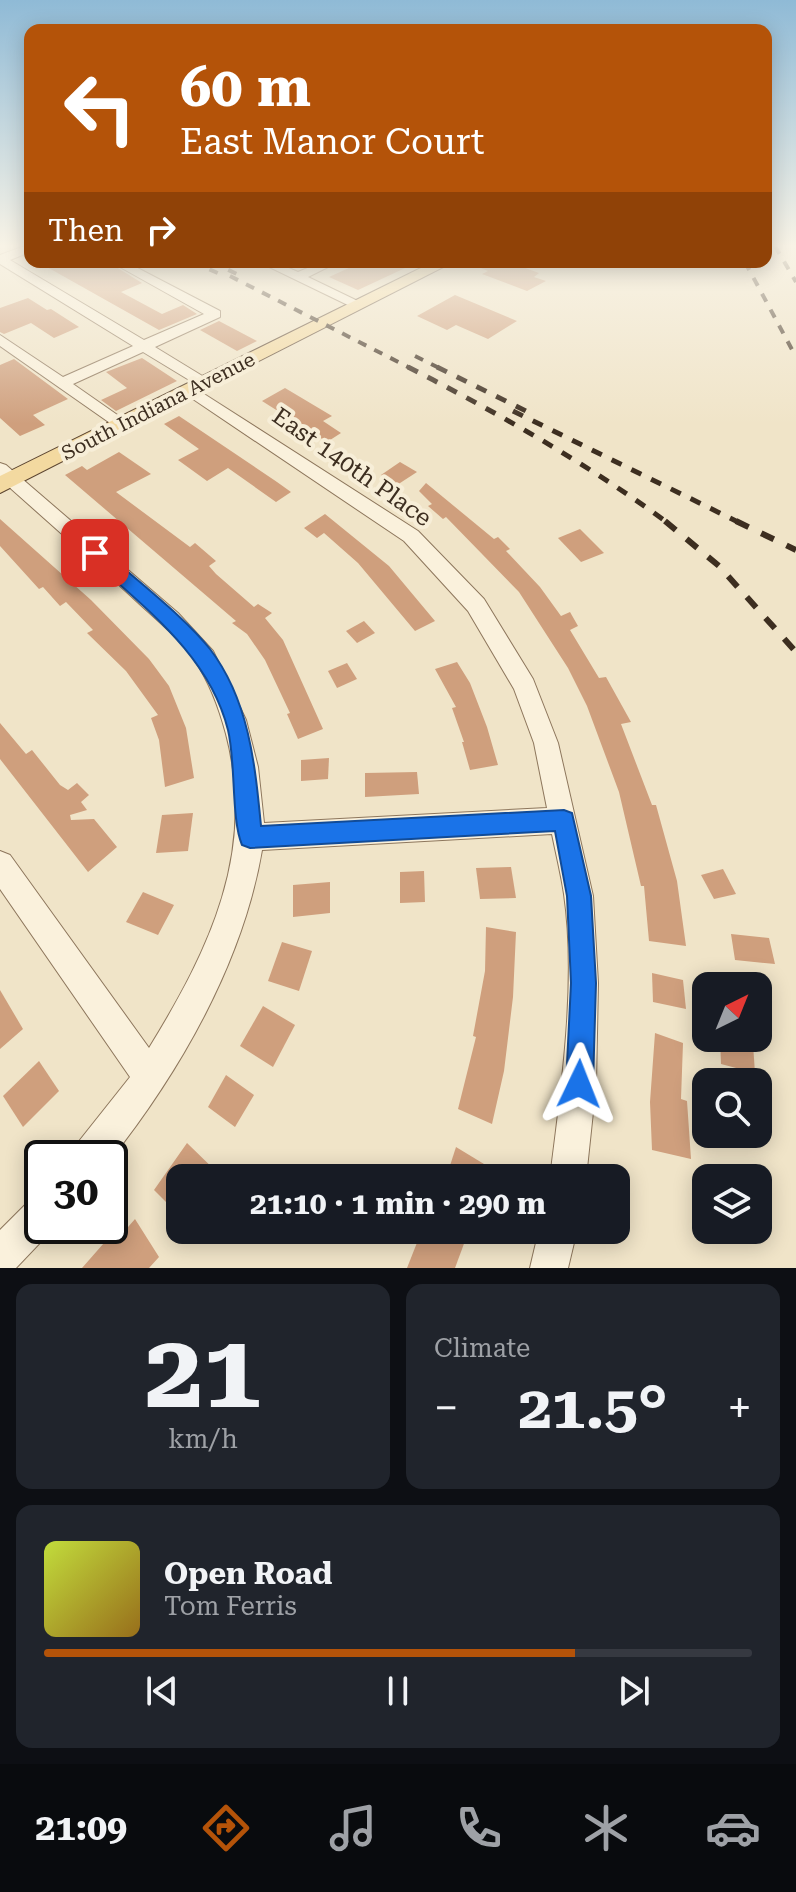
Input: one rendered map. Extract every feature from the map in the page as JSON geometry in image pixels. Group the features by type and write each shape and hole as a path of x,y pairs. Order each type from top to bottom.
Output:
{"main road":[{"name":"South Indiana Avenue","path":"4,478 120,425 359,305"}],"street":[{"name":"East 140th Place","path":"76,305 143,346 411,536 476,605 525,686 546,743 579,896 583,983 579,1084 570,1164"},
{"path":"62,383 215,314 198,305"},
{"path":"0,339 120,425"},
{"path":"4,478 165,615 203,654 221,683 238,729 246,773 250,837 226,930 200,992 149,1076 104,1140"},
{"path":"250,837 564,820"},
{"path":"0,865 149,1076"},
{"path":"0,1257 24,1232"},
{"path":"549,1268 555,1244"}],"building":[{"path":"39,305 79,327 54,338 31,323 4,334 0,332 0,308"},
{"path":"115,305 146,305 162,314 183,305 197,314 159,330"},
{"path":"437,305 479,305 517,321 488,339 456,325 447,330 417,316"},
{"path":"219,321 257,341 237,351 200,330"},
{"path":"142,358 177,381 116,411 101,400 127,388 106,372"},
{"path":"14,359 68,399 33,415 45,425 20,436 0,418 0,365"},
{"path":"285,388 332,416 323,421 341,433 327,442 262,401"},
{"path":"179,416 291,492 276,502 228,468 207,481 178,460 199,449 164,424"},
{"path":"119,452 151,474 116,492 190,547 195,543 216,561 209,566 216,574 254,607 258,604 272,613 265,618 283,640 323,729 298,739 287,714 290,713 265,660 247,634 232,623 236,621 65,475 82,466 87,470"},
{"path":"400,462 417,472 397,485 381,475"},
{"path":"426,483 494,539 498,537 510,549 506,551 540,587 561,616 570,612 578,626 570,630 599,678 606,677 631,722 621,724 652,805 656,805 677,881 686,946 649,941 644,886 641,886 619,792 587,706 568,668 519,592 446,517 443,519 428,506 432,504 419,491"},
{"path":"325,514 389,566 435,621 415,631 358,563 324,533 317,538 304,528"},
{"path":"0,519 91,600 149,659 169,686 186,728 194,778 165,787 159,740 151,718 158,715 126,671 87,633 93,630 66,602 60,606 43,587 39,589 0,546"},
{"path":"580,529 604,553 581,562 558,538"},
{"path":"364,621 375,633 357,643 346,631"},
{"path":"457,662 470,683 498,765 470,770 452,708 456,707 435,669"},
{"path":"347,663 357,679 337,688 328,671"},
{"path":"0,723 26,754 32,750 60,785 68,790 77,783 89,795 81,802 87,810 70,815 71,820 94,819 117,847 88,872 0,759"},
{"path":"329,758 328,779 301,781 301,760"},
{"path":"417,772 419,794 365,797 365,773"},
{"path":"193,813 188,851 156,853 162,815"},
{"path":"511,867 516,898 480,899 476,868"},
{"path":"723,869 736,894 714,899 701,875"},
{"path":"424,871 425,902 400,903 400,872"},
{"path":"330,882 330,913 293,917 293,885"},
{"path":"143,892 174,905 158,935 126,922"},
{"path":"486,927 516,932 513,997 504,1071 492,1124 458,1109 476,1037 473,1036 485,971"},
{"path":"731,934 769,938 775,964 735,960"},
{"path":"282,942 312,951 299,991 268,981"},
{"path":"652,973 683,980 686,1009 653,1002"},
{"path":"0,990 23,1029 0,1049"},
{"path":"263,1006 295,1025 273,1067 240,1046"},
{"path":"655,1033 683,1043 681,1099 687,1101 691,1159 652,1150 650,1102"},
{"path":"721,1052 754,1052 755,1068 721,1064"},
{"path":"39,1061 59,1091 23,1127 3,1096"},
{"path":"226,1075 254,1095 235,1127 208,1107"},
{"path":"187,1143 209,1164 172,1164"},
{"path":"456,1147 484,1164 451,1164"},
{"path":"166,1173 166,1202 154,1190"},
{"path":"135,1219 159,1257 149,1268 82,1268 103,1244 128,1244 128,1227"},
{"path":"416,1244 464,1244 455,1268 407,1268"}],"railway":[{"path":"287,305 412,369"},
{"path":"768,305 796,357"},
{"path":"415,356 437,367"},
{"path":"408,367 541,440 668,523"},
{"path":"437,367 526,411"},
{"path":"437,367 441,369"},
{"path":"513,411 740,523"},
{"path":"665,521 719,566 796,652"},
{"path":"736,521 796,550"}],"route":[{"path":"95,553 184,634 203,654 221,683 238,729 246,773 250,837 564,820 579,896 583,983 579,1084"}]}
